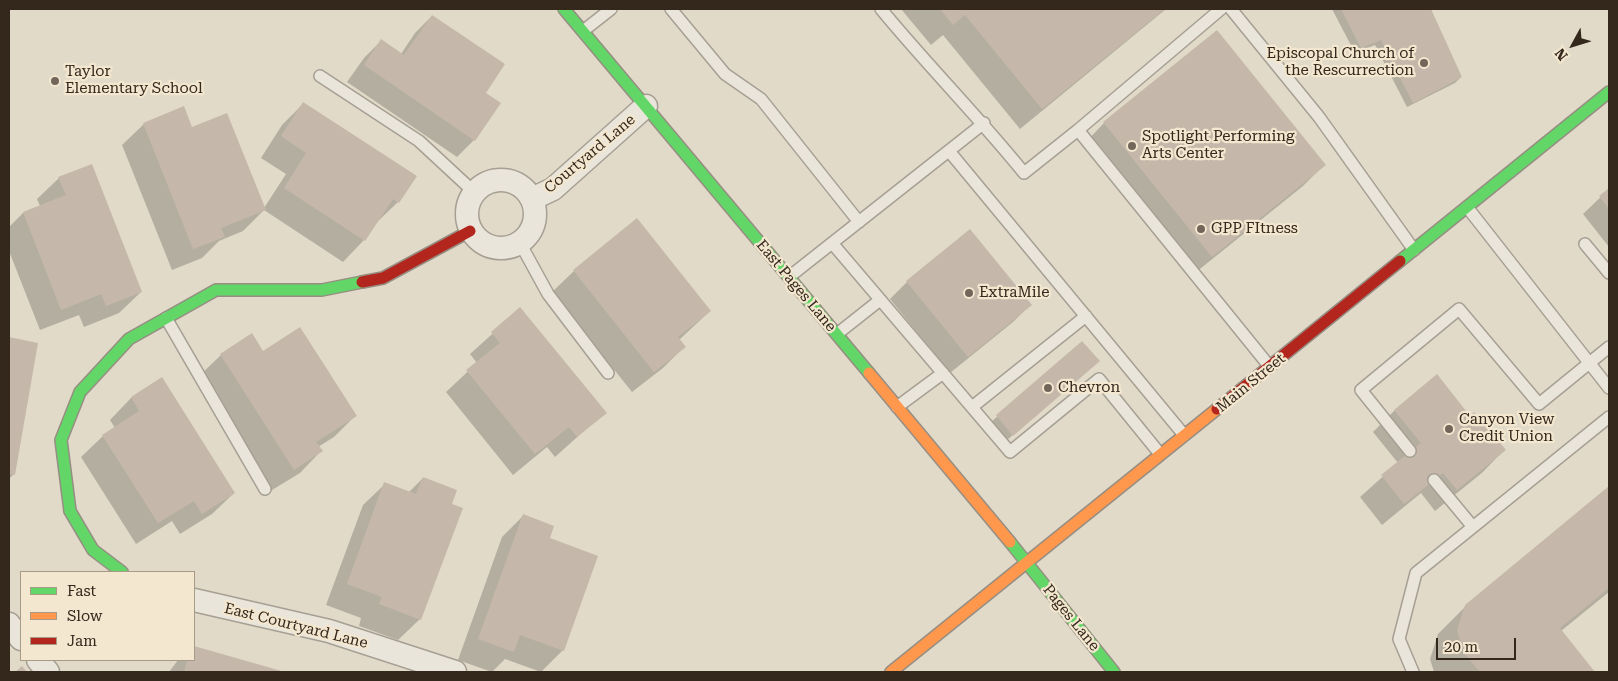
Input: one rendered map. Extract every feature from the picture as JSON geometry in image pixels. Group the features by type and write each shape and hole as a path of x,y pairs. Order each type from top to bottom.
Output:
{"main road":[{"name":"East Pages Lane","path":"564,9 1028,564"},
{"name":"Main Street","path":"891,672 983,596 1028,564 1609,92"},
{"path":"121,571 93,550 70,511 61,440 80,392 129,339 216,290 322,290 383,278 470,231"},
{"name":"Pages Lane","path":"1028,564 1114,672"}],"street":[{"name":"Courtyard Lane","path":"532,199 553,188 646,106"},
{"name":"Courtyard Lane","path":"474,192 488,182 500,180 515,183 524,190 532,199 535,221 530,232 520,243"},
{"path":"474,192 466,207 466,219 470,231 477,240 493,248 505,249 520,243"},
{"name":"East Courtyard Lane","path":"195,600 329,631 455,672"},
{"path":"9,624 20,638"},
{"path":"39,661 48,672"}],"lane":[{"path":"583,31 611,9"},
{"path":"671,9 725,74 761,99 859,222"},
{"path":"881,9 918,54 984,123 1024,173 1078,130 1221,9"},
{"path":"1231,9 1319,117 1414,250"},
{"path":"320,76 418,141 474,192"},
{"path":"789,278 984,123"},
{"path":"1078,130 1270,367"},
{"path":"949,151 1185,436"},
{"path":"1467,207 1609,388"},
{"path":"520,243 548,294 608,373"},
{"path":"832,243 1010,452 1099,379 1162,455"},
{"path":"1585,244 1609,273"},
{"path":"837,334 880,300"},
{"path":"1410,451 1361,390 1459,310 1539,404 1609,347"},
{"path":"972,407 1086,316"},
{"path":"166,318 265,488"},
{"path":"898,407 943,373"},
{"path":"1413,672 1399,639 1416,573 1609,417"},
{"path":"1434,480 1473,527"}],"building":[{"path":"940,9 1165,9 1042,109 965,15 953,25"},
{"name":"Episcopal Church of the Rescurrection","path":"1341,9 1431,9 1462,77 1413,103 1381,40 1361,48"},
{"path":"432,15 505,64 486,93 501,103 475,141 364,65 381,39 404,55"},
{"path":"1217,30 1326,165 1212,257 1103,122"},
{"path":"303,102 417,176 399,203 393,199 365,241 284,188 306,153 281,136"},
{"path":"184,106 192,127 227,113 266,210 221,228 225,237 193,249 143,123"},
{"path":"92,164 142,292 106,306 101,294 61,310 23,212 66,195 58,177"},
{"path":"1609,188 1609,209 1599,196"},
{"path":"637,218 711,311 678,337 686,347 654,372 573,270"},
{"name":"ExtraMile","path":"970,229 1032,305 968,357 906,281"},
{"path":"520,307 607,413 577,437 569,427 535,454 466,370 500,343 491,332"},
{"path":"300,327 357,416 316,442 323,451 294,470 220,354 252,333 263,351"},
{"path":"9,337 38,343 15,475 9,474"},
{"name":"Chevron","path":"1082,341 1100,361 1013,436 996,415"},
{"name":"Canyon View Credit Union","path":"1437,374 1470,416 1474,412 1506,450 1457,490 1443,473 1404,504 1381,475 1421,443 1394,410"},
{"path":"162,377 235,493 202,514 194,501 158,523 102,435 139,411 131,397"},
{"path":"423,477 457,490 452,504 463,508 421,620 379,604 382,597 347,584 384,482 416,494"},
{"path":"1609,486 1609,588 1560,628 1595,672 1480,672 1464,653 1457,630 1465,605"},
{"path":"523,514 554,526 550,538 598,556 564,651 520,635 514,652 478,639"},
{"path":"195,646 285,672 184,672 187,661 195,661"},
{"path":"22,666 27,672 15,672"}],"traffic: fast":[{"path":"564,9 869,373"},
{"path":"1400,261 1609,92"},
{"path":"121,571 93,550 70,511 61,440 80,392 129,339 216,290 322,290 362,282"},
{"path":"1010,542 1114,672"}],"traffic: slow":[{"path":"869,373 1010,542"},
{"path":"891,672 1217,409"}],"traffic: jam":[{"path":"362,282 383,278 470,231"},
{"path":"1217,409 1400,261"}],"place":[{"name":"Episcopal Church of the Rescurrection","path":"1424,63"},
{"name":"Taylor Elementary School","path":"55,81"},
{"name":"Spotlight Performing Arts Center","path":"1132,146"},
{"name":"GPP FItness","path":"1201,229"},
{"name":"ExtraMile","path":"969,293"},
{"name":"Chevron","path":"1048,388"},
{"name":"Canyon View Credit Union","path":"1449,429"}]}
